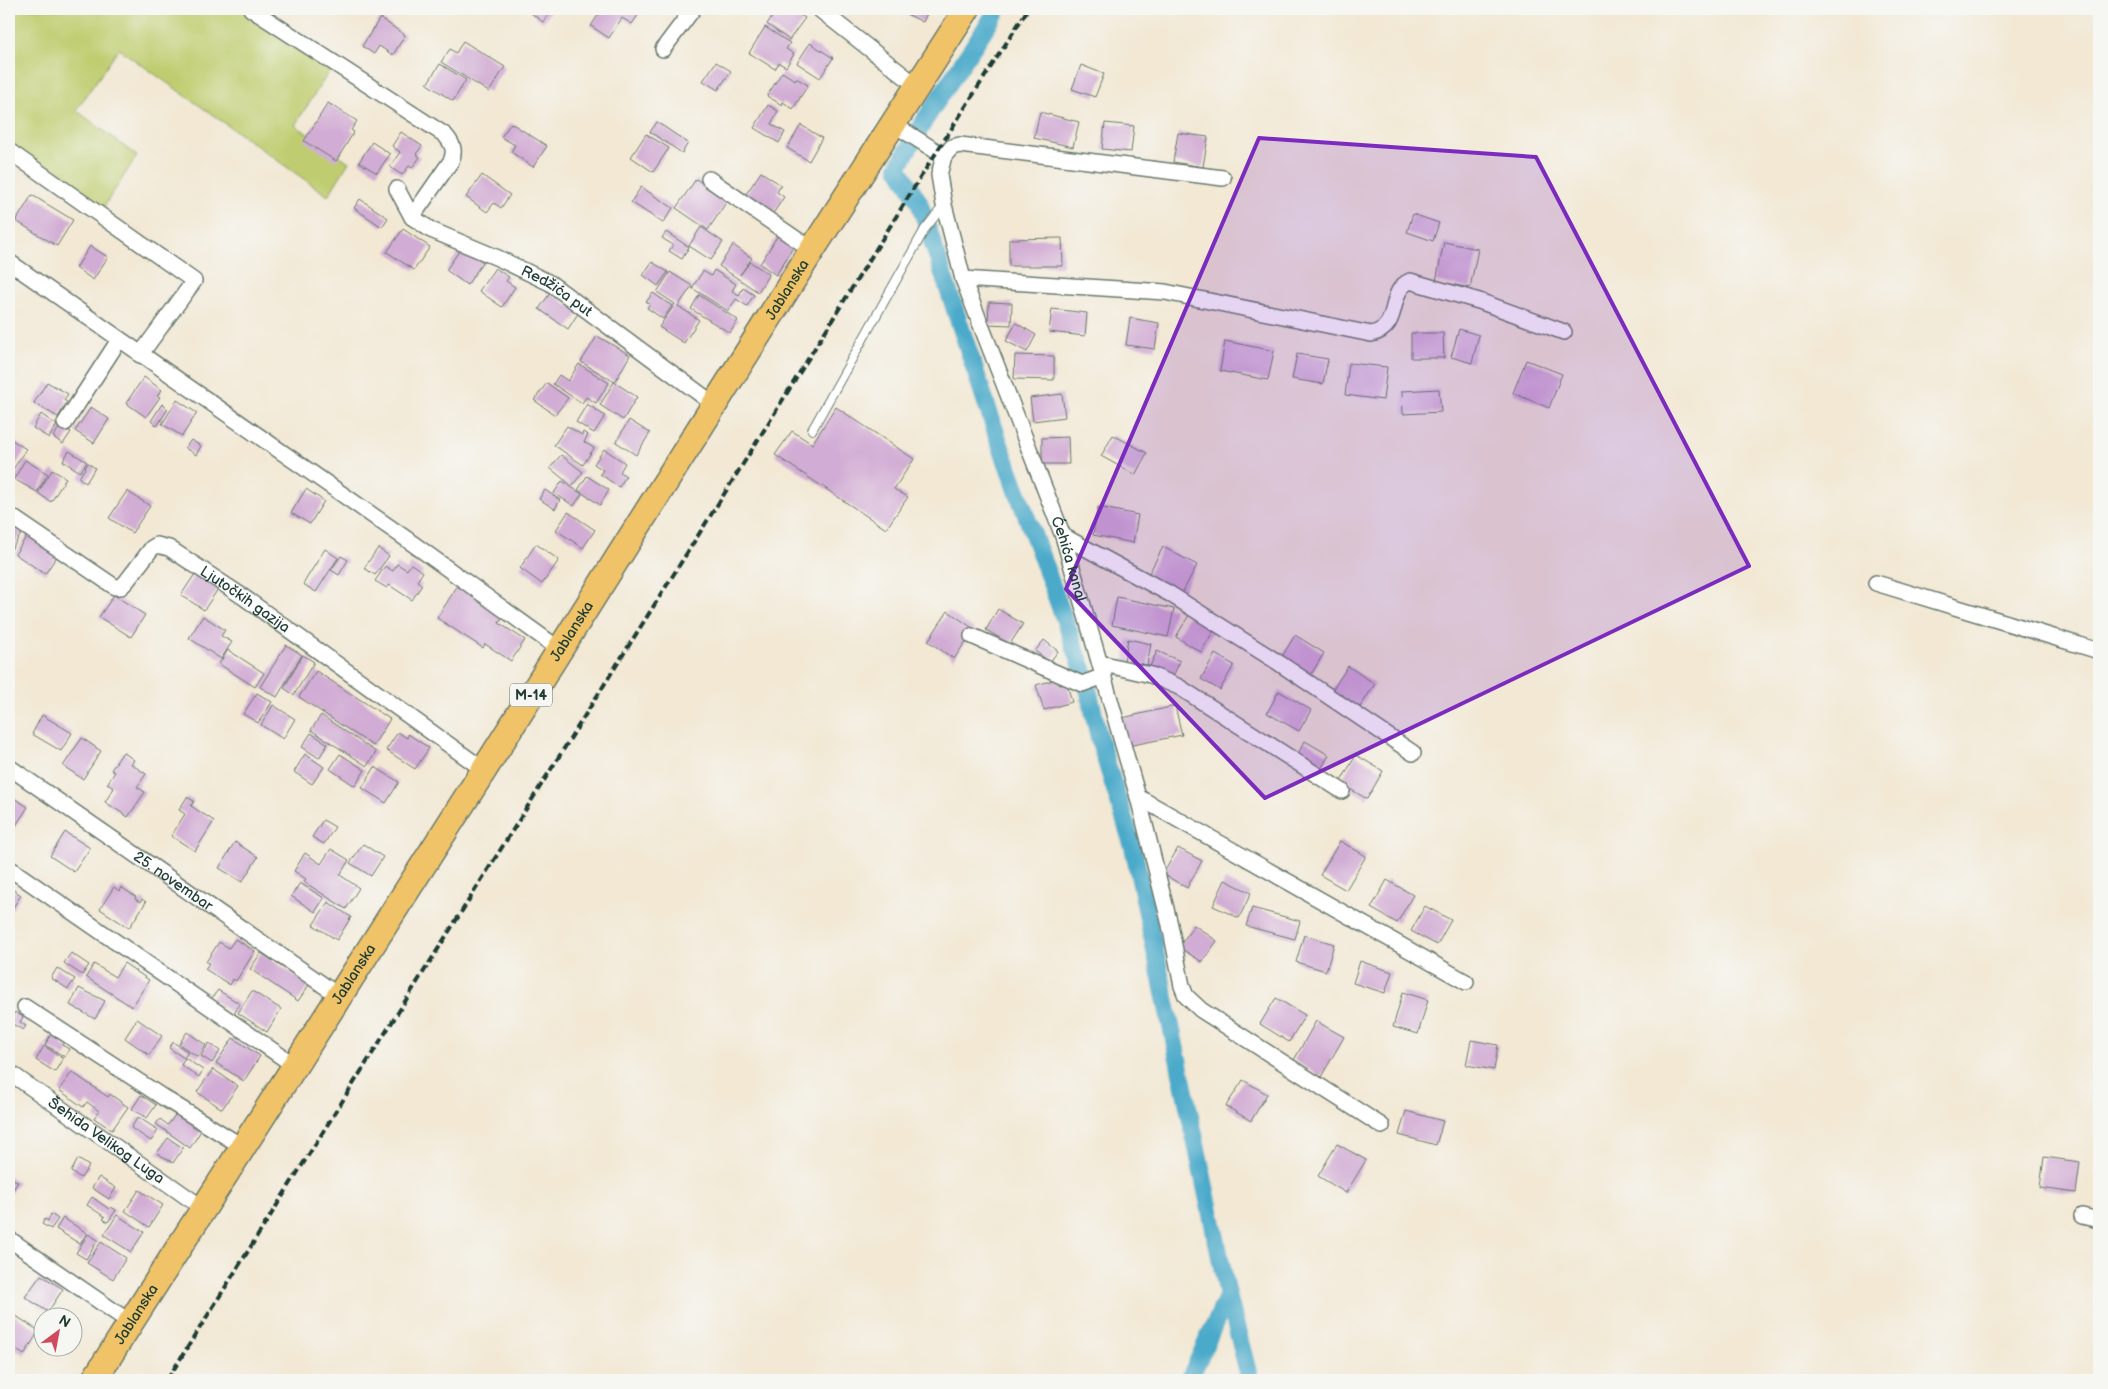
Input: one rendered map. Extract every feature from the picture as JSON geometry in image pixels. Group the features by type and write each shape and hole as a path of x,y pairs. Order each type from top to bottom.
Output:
{"main road":[{"name":"Jablanska","path":"94,1380 484,770 812,250 896,126 917,86 967,9"}],"street":[{"path":"251,9 445,135 451,142 454,154 451,160 412,216"},
{"path":"663,49 693,9"},
{"path":"819,9 917,86"},
{"path":"896,126 937,152 960,145 1223,178"},
{"path":"9,151 194,281 140,355"},
{"name":"Ćehića kanal","path":"937,152 944,205 963,279 1063,536 1095,676 1138,797 1170,925 1182,986 1186,996 1201,1010 1382,1126"},
{"path":"709,179 812,250"},
{"name":"Redžića put","path":"397,189 412,216 431,230 550,283 715,405"},
{"path":"9,262 405,538 560,649"},
{"path":"963,279 1165,292 1371,334 1380,332 1386,327 1399,290 1404,283 1410,281 1479,301 1564,332"},
{"path":"65,422 119,340"},
{"name":"Ljutočkih gazija","path":"9,515 115,587 121,587 126,582 152,548 157,545 169,548 265,612 484,770"},
{"path":"1063,536 1170,594 1279,663 1413,753"},
{"path":"1876,583 2099,651"},
{"path":"972,636 1095,676 1151,675 1179,687 1342,791"},
{"name":"25. novembar","path":"9,767 338,996"},
{"path":"1138,797 1466,982"},
{"path":"9,868 295,1066"},
{"path":"25,1007 243,1147"},
{"name":"Šehida Velikog Luga","path":"9,1072 204,1209"},
{"path":"2082,1216 2099,1220"},
{"path":"9,1239 131,1323"}],"lane":[{"path":"812,430 925,229 944,205"}],"highlighted area":[{"path":"1259,138 1536,157 1749,566 1265,798 1066,589"}],"green space":[{"path":"9,9 251,9 334,64 295,125 349,162 328,196 119,49 76,110 137,156 99,214 9,151"}],"building":[{"path":"534,9 552,9 543,22 531,13"},
{"path":"602,9 607,9 613,13 615,9 637,9 641,11 632,24 622,18 609,38 591,26"},
{"path":"778,9 792,9 805,18 789,40 767,24"},
{"path":"901,9 929,9 923,22 900,11"},
{"path":"380,18 405,35 393,55 379,46 374,54 362,46"},
{"path":"765,27 790,43 786,49 794,54 786,67 779,63 775,69 749,53"},
{"path":"463,41 505,67 489,92 441,62 450,49 456,53"},
{"path":"810,43 833,58 820,78 797,63"},
{"path":"716,62 731,71 718,90 703,81"},
{"path":"440,64 466,80 453,101 427,84"},
{"path":"1081,65 1104,74 1095,97 1072,89"},
{"path":"782,72 808,85 793,109 783,102 782,105 767,96"},
{"path":"328,103 357,121 351,130 354,132 336,161 304,141"},
{"path":"768,105 778,111 771,124 785,132 779,143 754,128"},
{"path":"1040,112 1079,122 1073,147 1034,138"},
{"path":"657,122 688,143 682,153 650,132"},
{"path":"511,123 547,146 533,167 511,152 515,145 501,137"},
{"path":"1105,123 1134,126 1131,152 1102,149"},
{"path":"801,125 822,138 809,161 787,148"},
{"path":"401,132 422,146 416,154 420,157 412,168 409,166 402,175 390,167 400,152 392,146"},
{"path":"1178,133 1208,137 1203,167 1173,162"},
{"path":"646,134 669,148 653,172 631,157"},
{"path":"372,142 390,154 377,173 359,162"},
{"path":"761,172 781,185 777,192 784,197 772,215 744,197"},
{"path":"482,175 510,195 501,208 494,203 487,212 466,197"},
{"path":"696,179 729,198 708,230 676,208"},
{"path":"641,187 673,208 663,223 631,202"},
{"path":"32,195 73,220 57,246 16,221"},
{"path":"360,199 388,218 382,227 354,208"},
{"path":"1413,214 1439,223 1433,241 1407,232"},
{"path":"701,227 723,242 711,260 689,246"},
{"path":"403,229 430,247 414,270 387,252"},
{"path":"666,232 689,247 682,259 669,251 673,245 662,238"},
{"path":"778,235 794,246 776,275 760,264"},
{"path":"1062,238 1063,266 1009,266 1009,239"},
{"path":"1444,242 1478,249 1470,288 1436,281"},
{"path":"733,245 752,258 740,275 750,262 769,274 758,292 719,266"},
{"path":"90,246 108,257 93,280 76,268"},
{"path":"462,247 483,262 467,285 446,270"},
{"path":"652,262 668,272 658,286 643,275"},
{"path":"495,268 509,277 506,281 515,287 502,307 479,291"},
{"path":"714,270 736,284 732,291 739,295 743,288 754,295 747,306 736,299 728,311 692,288 703,271 711,276"},
{"path":"670,272 692,286 678,306 699,320 684,343 659,327 675,304 657,292"},
{"path":"550,293 579,312 568,329 539,309"},
{"path":"653,293 672,306 663,319 647,308 650,304 646,302"},
{"path":"699,295 738,320 730,333 691,309"},
{"path":"989,302 1012,303 1011,325 988,324"},
{"path":"1052,309 1087,313 1085,336 1049,332"},
{"path":"1130,318 1159,323 1155,349 1126,345"},
{"path":"1016,323 1036,335 1027,352 1006,341"},
{"path":"1459,329 1479,335 1472,363 1451,357"},
{"path":"1411,333 1443,333 1444,358 1411,358"},
{"path":"597,336 630,355 615,382 581,362"},
{"path":"1225,341 1274,351 1268,380 1220,371"},
{"path":"1297,354 1328,359 1323,384 1292,379"},
{"path":"1015,355 1054,356 1054,380 1014,379"},
{"path":"1526,360 1562,374 1549,408 1513,393"},
{"path":"1349,363 1387,367 1383,400 1345,395"},
{"path":"579,364 609,383 596,403 586,397 582,403 553,384 559,375 568,381"},
{"path":"144,377 162,390 157,396 160,397 146,417 126,403"},
{"path":"47,382 68,394 64,400 67,402 58,417 34,403"},
{"path":"614,382 637,397 623,420 600,405"},
{"path":"547,383 568,398 555,415 534,400"},
{"path":"1439,389 1441,412 1403,414 1402,391"},
{"path":"1062,394 1065,417 1033,421 1030,398"},
{"path":"177,400 197,413 182,436 162,424"},
{"path":"162,404 168,409 157,426 151,421"},
{"path":"587,404 605,416 594,433 576,422"},
{"path":"91,407 109,419 94,443 75,431"},
{"path":"836,407 914,459 894,489 908,497 886,529 775,455 792,431 812,444"},
{"path":"41,414 57,425 49,438 33,428"},
{"path":"629,420 650,433 636,455 616,442"},
{"path":"61,425 71,432 63,444 53,437"},
{"path":"567,426 582,435 583,432 588,435 584,442 594,448 583,465 554,445"},
{"path":"1113,435 1147,453 1135,475 1101,456"},
{"path":"1068,437 1069,464 1042,464 1042,438"},
{"path":"9,438 26,449 12,471 9,469"},
{"path":"191,440 201,446 196,455 185,448"},
{"path":"604,449 625,463 620,472 626,476 619,487 600,474 603,470 594,464"},
{"path":"69,451 87,462 80,472 63,461"},
{"path":"561,455 583,472 572,486 550,468"},
{"path":"25,460 48,474 37,492 14,479"},
{"path":"88,463 95,468 86,483 79,478"},
{"path":"52,470 66,478 51,502 38,493"},
{"path":"587,476 609,490 600,505 578,490"},
{"path":"562,481 582,494 574,506 554,493"},
{"path":"306,489 324,501 310,524 291,513"},
{"path":"545,490 560,500 555,509 539,499"},
{"path":"127,491 150,506 132,533 109,518"},
{"path":"1098,507 1138,515 1133,543 1093,535"},
{"path":"568,512 595,530 583,548 556,530"},
{"path":"9,524 22,533 10,551 9,550"},
{"path":"29,533 59,553 45,574 15,554"},
{"path":"536,544 559,560 542,584 520,568"},
{"path":"1163,547 1197,565 1182,593 1148,575"},
{"path":"378,548 389,556 375,575 364,568"},
{"path":"325,549 338,558 316,592 303,584"},
{"path":"341,556 348,560 339,575 331,570"},
{"path":"397,564 407,570 411,564 423,572 417,581 422,585 412,600 389,585 387,588 375,581 385,566 393,571"},
{"path":"195,574 218,589 204,610 181,595"},
{"path":"458,585 504,615 499,623 525,640 511,661 485,644 483,648 437,618"},
{"path":"114,595 145,615 131,637 99,617"},
{"path":"1117,597 1174,609 1168,637 1112,625"},
{"path":"998,609 1023,624 1010,644 986,630"},
{"path":"948,611 974,629 954,659 928,641"},
{"path":"1189,615 1214,630 1201,652 1176,637"},
{"path":"203,616 225,630 221,636 232,642 221,659 189,638"},
{"path":"1295,635 1324,653 1309,678 1280,660"},
{"path":"1128,639 1151,644 1147,665 1124,661"},
{"path":"1044,640 1058,651 1050,662 1035,651"},
{"path":"286,645 302,655 277,697 260,687"},
{"path":"228,650 264,673 255,687 219,664"},
{"path":"1157,651 1180,661 1171,681 1148,671"},
{"path":"1215,654 1234,665 1220,690 1201,679"},
{"path":"303,655 314,662 294,695 284,688"},
{"path":"1348,666 1375,684 1358,710 1331,692"},
{"path":"316,671 390,719 373,746 299,697"},
{"path":"1065,677 1072,702 1044,710 1036,685"},
{"path":"1279,691 1311,710 1299,731 1267,713"},
{"path":"257,693 272,702 258,723 243,714"},
{"path":"273,705 295,719 283,739 261,725"},
{"path":"1175,706 1182,735 1128,746 1122,718"},
{"path":"42,715 72,733 61,751 32,734"},
{"path":"321,715 376,752 367,766 311,730"},
{"path":"398,732 407,738 408,734 429,748 415,769 386,750"},
{"path":"311,733 328,744 319,758 302,747"},
{"path":"82,738 101,751 83,779 63,766"},
{"path":"1305,741 1329,755 1319,773 1295,759"},
{"path":"123,752 134,760 131,764 146,774 137,787 145,792 128,817 105,802 114,788 107,784 115,772 111,770"},
{"path":"305,754 324,767 312,784 294,772"},
{"path":"340,754 365,770 355,786 330,769"},
{"path":"1356,755 1383,771 1367,799 1340,783"},
{"path":"375,767 399,782 386,803 362,788"},
{"path":"9,795 28,807 13,830 9,828"},
{"path":"187,797 194,801 191,806 214,821 195,851 171,836 185,814 179,810"},
{"path":"323,820 335,827 324,844 312,837"},
{"path":"65,832 90,848 74,872 50,856"},
{"path":"1340,841 1366,856 1346,890 1320,875"},
{"path":"235,842 258,857 242,882 219,868"},
{"path":"363,844 383,857 371,876 350,863"},
{"path":"1178,848 1202,861 1187,888 1163,874"},
{"path":"331,849 349,860 340,875 359,888 346,909 304,882 306,879 294,871 305,853 321,864"},
{"path":"1225,880 1251,893 1239,918 1213,906"},
{"path":"1387,880 1413,895 1397,923 1371,908"},
{"path":"300,883 324,898 315,912 291,896"},
{"path":"9,887 21,895 9,914"},
{"path":"114,887 119,891 121,887 140,902 142,899 146,902 129,928 100,909"},
{"path":"328,902 351,917 337,940 313,925"},
{"path":"1425,906 1451,920 1437,945 1411,931"},
{"path":"1252,908 1300,921 1295,939 1246,926"},
{"path":"1194,925 1217,941 1202,962 1179,947"},
{"path":"1304,935 1334,944 1326,971 1296,962"},
{"path":"235,939 255,951 236,981 233,979 230,985 205,969 209,963 206,962 219,942 229,948"},
{"path":"71,953 89,965 82,975 64,963"},
{"path":"261,953 309,985 298,1001 250,969"},
{"path":"1360,961 1392,972 1385,993 1353,983"},
{"path":"124,963 149,980 132,1007 86,977 94,964 115,977"},
{"path":"57,968 75,979 68,989 51,978"},
{"path":"79,988 105,1001 95,1019 70,1005"},
{"path":"218,990 240,1004 234,1014 211,999"},
{"path":"252,991 281,1009 267,1032 238,1013"},
{"path":"1403,992 1428,1000 1418,1034 1393,1027"},
{"path":"1276,998 1305,1015 1289,1042 1260,1024"},
{"path":"15,1012 23,1017 20,1022 26,1026 23,1030 9,1022"},
{"path":"137,1019 162,1036 149,1055 125,1038"},
{"path":"1316,1021 1344,1037 1321,1077 1294,1060"},
{"path":"187,1032 206,1045 198,1057 179,1044"},
{"path":"51,1034 64,1042 62,1045 69,1049 65,1057 45,1045"},
{"path":"233,1038 260,1056 244,1081 216,1063"},
{"path":"1471,1040 1498,1045 1494,1070 1466,1065"},
{"path":"173,1042 188,1052 184,1058 169,1048"},
{"path":"209,1043 220,1051 212,1063 201,1056"},
{"path":"44,1046 63,1058 55,1072 36,1060"},
{"path":"185,1058 203,1070 199,1077 181,1065"},
{"path":"213,1069 238,1086 222,1109 197,1092"},
{"path":"72,1072 108,1097 110,1094 128,1107 112,1130 94,1118 99,1111 87,1102 83,1107 59,1090"},
{"path":"1243,1080 1267,1094 1251,1121 1226,1106"},
{"path":"141,1095 156,1105 147,1118 132,1109"},
{"path":"1406,1111 1443,1121 1436,1145 1399,1135"},
{"path":"177,1112 202,1129 190,1148 156,1124 160,1119 168,1125"},
{"path":"138,1117 158,1130 151,1141 131,1128"},
{"path":"168,1138 183,1148 173,1163 157,1153"},
{"path":"1337,1144 1366,1160 1346,1193 1318,1176"},
{"path":"2044,1157 2080,1162 2076,1193 2040,1188"},
{"path":"78,1159 89,1166 81,1178 71,1172"},
{"path":"9,1176 18,1182 9,1196"},
{"path":"99,1177 116,1188 109,1199 92,1188"},
{"path":"139,1190 163,1205 149,1227 125,1211"},
{"path":"92,1197 109,1209 111,1207 116,1210 108,1222 103,1219 105,1217 87,1205"},
{"path":"51,1214 58,1219 51,1229 42,1224 45,1219 48,1221"},
{"path":"117,1215 144,1232 131,1252 104,1235"},
{"path":"63,1218 87,1233 80,1244 56,1229"},
{"path":"88,1234 98,1240 86,1259 76,1253"},
{"path":"101,1242 126,1258 113,1279 87,1263"},
{"path":"41,1275 63,1289 52,1306 39,1306 25,1297"},
{"path":"10,1312 32,1326 32,1342 24,1355 9,1345"}],"waterway":[{"path":"998,9 926,118 898,167 919,202 999,442 1085,675 1100,742 1133,847 1228,1295 1250,1380"},
{"path":"1189,1380 1228,1295"}],"railway":[{"path":"167,1380 748,456 920,178 1028,9"}]}
